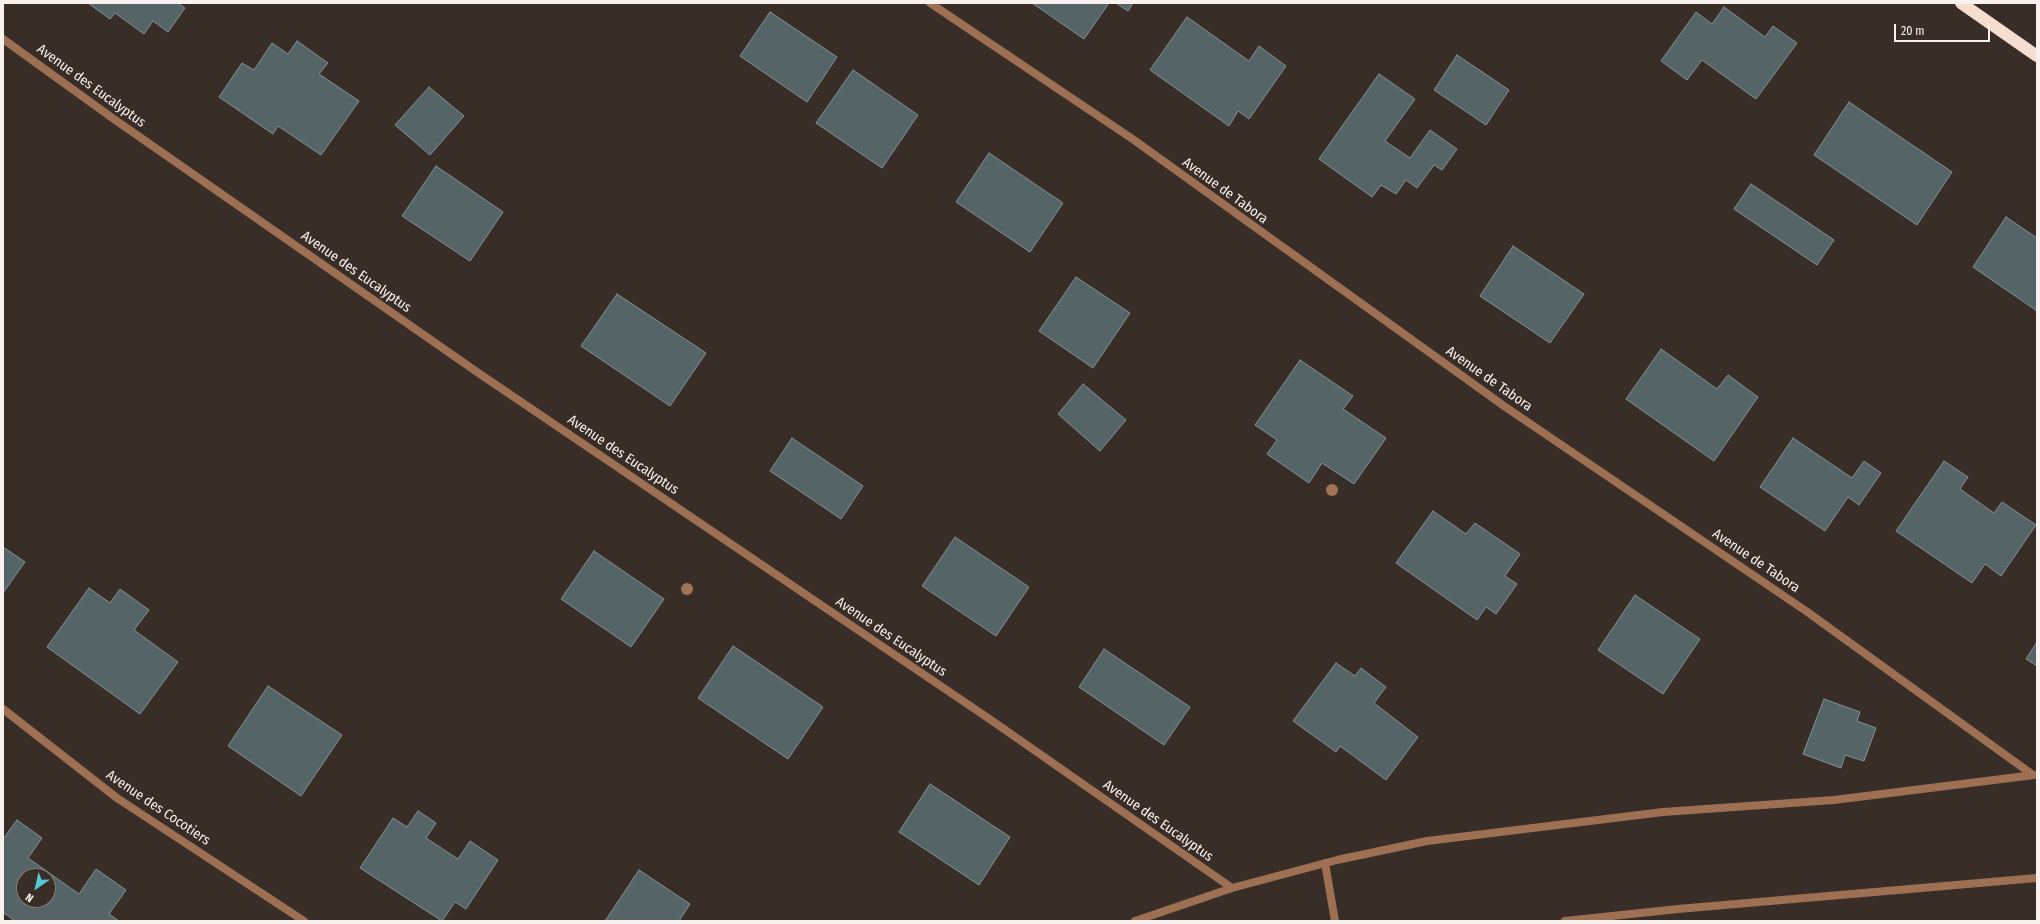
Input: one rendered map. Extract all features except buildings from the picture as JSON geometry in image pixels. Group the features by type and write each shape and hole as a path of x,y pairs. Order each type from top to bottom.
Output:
{"highway":[{"path":"1961,3 2037,56"}],"street":[{"name":"Avenue de Tabora","path":"930,3 1134,140 1504,406 1806,611 2035,775"},
{"name":"Avenue des Eucalyptus","path":"3,39 111,117 477,372 991,720 1232,888"},
{"name":"Avenue des Cocotiers","path":"3,709 117,798 304,921"},
{"path":"1135,921 1232,888 1325,863 1427,841 1663,812 1834,800 2035,775"},
{"path":"1325,863 1335,921"},
{"path":"1565,921 1678,909 2037,878"}]}
